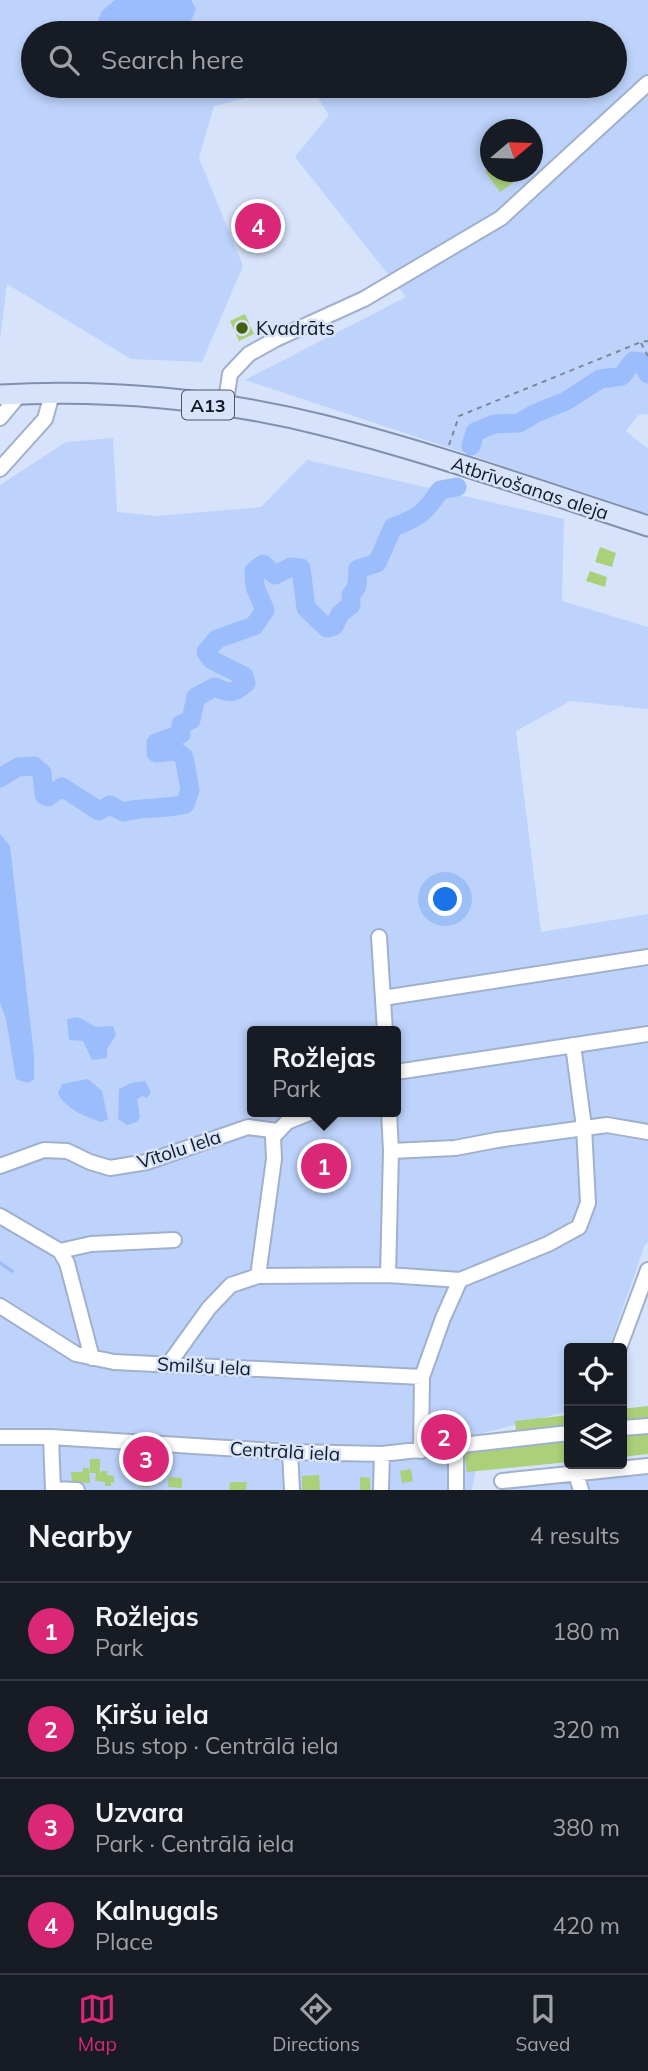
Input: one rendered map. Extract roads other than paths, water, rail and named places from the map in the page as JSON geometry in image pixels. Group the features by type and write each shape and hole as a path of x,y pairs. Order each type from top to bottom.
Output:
{"main road":[{"name":"A13","path":"0,396 52,394 143,397 225,407"},
{"name":"Atbrīvošanas aleja","path":"225,407 322,425 411,450 648,526"}],"street":[{"path":"225,407 230,374 249,354 275,339 364,299 501,218 648,83"},
{"path":"0,418 20,394"},
{"path":"0,469 45,419 52,394"},
{"path":"379,937 385,1026"},
{"path":"383,998 648,957"},
{"path":"401,1071 648,1034"},
{"path":"168,1365 209,1308 231,1285 258,1276 388,1275 460,1280 548,1244 579,1227 588,1203 584,1127 573,1045"},
{"path":"258,1276 274,1159 273,1138 287,1122 300,1117"},
{"path":"388,1275 389,1117"},
{"path":"391,1151 455,1147 607,1125 648,1132"},
{"name":"Vītolu Iela","path":"0,1166 44,1150 67,1151 110,1168 147,1162 248,1127 278,1131"},
{"path":"0,1216 60,1251 67,1264 92,1358"},
{"path":"60,1251 91,1244 174,1240"},
{"path":"621,1343 648,1270"},
{"path":"421,1451 422,1377 460,1280"},
{"name":"Smilšu Iela","path":"0,1306 76,1354 114,1362 422,1377"},
{"path":"627,1428 648,1426"},
{"name":"Centrālā iela","path":"0,1437 51,1437 290,1452 382,1454 564,1434"},
{"path":"51,1437 53,1489 77,1490"},
{"path":"456,1446 456,1490"},
{"path":"290,1452 292,1490"},
{"path":"381,1490 382,1454"},
{"path":"502,1481 648,1466"},
{"path":"576,1474 581,1490"}],"waterway":[{"path":"471,446 475,432 494,424 519,423 566,401 600,379 622,376 633,361 641,362 648,374"},
{"path":"0,778 18,767 34,766 42,773 44,795 48,797 62,787 99,811 110,805 123,812 185,804 190,790 184,757 176,751 156,753 156,743 181,734 181,724 191,720 196,697 215,687 228,692 235,691 246,683 244,676 212,660 206,652 217,639 254,626 265,610 255,587 254,571 263,564 275,575 291,567 301,568 306,608 327,628 334,626 340,614 351,605 351,595 357,586 358,569 377,563 393,527 420,514 440,490 457,487"},
{"path":"0,1263 12,1271"}],"place":[{"name":"Kalnugals","path":"258,226"},
{"name":"Kvadrāts","path":"242,328"},
{"name":"Rožlejas","path":"324,1166"},
{"name":"Ķiršu iela","path":"444,1437"},
{"name":"Uzvara","path":"146,1459"}]}
